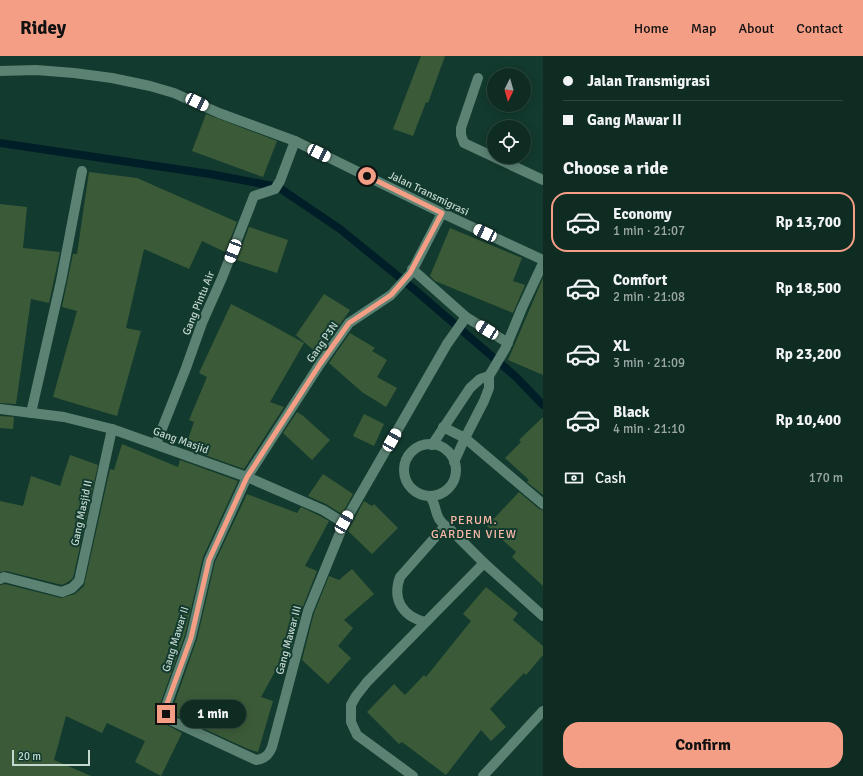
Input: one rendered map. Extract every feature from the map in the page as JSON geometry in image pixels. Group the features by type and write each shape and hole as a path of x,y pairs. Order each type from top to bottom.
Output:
{"street":[{"name":"Jalan Transmigrasi","path":"0,71 36,70 74,73 112,78 174,93 219,113 295,141 442,213 543,260"},
{"path":"478,78 461,128 461,135 464,143 543,180"},
{"name":"Gang Pintu Air","path":"156,444 202,323 222,278 254,196 277,185 295,141"},
{"path":"31,412 61,281 82,171"},
{"name":"Gang P3N","path":"247,477 320,364 349,323 391,295 411,271 442,213"},
{"path":"454,462 464,438 484,401 489,388 490,374 506,346 543,263"},
{"path":"411,271 466,317 506,346"},
{"path":"344,522 447,344 466,317"},
{"path":"432,444 470,388 480,379 490,374"},
{"name":"Gang Masjid","path":"0,409 64,417 112,429 247,477 323,510 344,522"},
{"path":"443,427 464,438 543,504"},
{"name":"Gang Masjid II","path":"0,579 4,577 62,592 72,588 78,581 112,429"},
{"path":"432,444 448,451 453,458 456,474 450,486 441,494 430,496 416,492 409,485 405,468 407,460 412,452 423,446 432,444"},
{"name":"Gang Mawar II","path":"247,477 209,560 191,638 165,709 170,720 256,760"},
{"path":"430,496 433,501 435,512 445,526 543,616"},
{"name":"Gang Mawar III","path":"256,760 262,760 267,756 272,748 308,611 344,522"},
{"path":"425,622 414,619 406,613 398,599 397,586 400,577 445,526"},
{"path":"413,776 357,735 351,722 351,705 367,682 484,563"},
{"path":"483,776 543,712"}],"building":[{"path":"421,56 445,56 428,103 426,102 413,136 393,129"},
{"path":"206,114 277,141 263,177 192,151"},
{"path":"89,172 137,178 237,222 225,252 202,241 189,269 144,249 126,328 141,331 117,416 53,397 77,311 62,307 73,254 77,254"},
{"path":"0,204 27,207 23,248 60,252 49,303 31,299 16,404 0,403"},
{"path":"249,227 288,240 277,273 237,260"},
{"path":"450,228 522,258 513,281 525,285 513,313 435,281 430,276"},
{"path":"543,278 543,375 508,360"},
{"path":"324,294 350,310 319,355 296,335"},
{"path":"231,304 304,343 270,402 284,407 244,469 185,448 194,422 189,420 207,377 199,373"},
{"path":"350,333 375,348 372,351 387,360 377,377 397,388 386,407 362,392 329,363"},
{"path":"297,412 330,440 312,460 283,433"},
{"path":"364,414 384,424 374,446 353,436"},
{"path":"0,416 14,417 13,429 0,428"},
{"path":"543,417 543,495 527,482 529,480 505,458 521,442 519,440"},
{"path":"122,444 178,467 180,460 238,481 203,557 185,635 159,707 160,716 165,724 182,733 161,776 135,762 145,741 107,723 102,733 66,716 54,760 91,776 0,776 0,585 5,584 61,598 75,594 84,586 110,469 114,470"},
{"path":"70,455 98,465 73,578 62,585 6,571 0,572 0,501 23,506 31,476 60,486"},
{"path":"323,474 353,494 342,514 326,504 308,496"},
{"path":"519,492 539,509 543,510 543,586 512,557 516,552 487,526"},
{"path":"247,494 297,513 301,507 329,521 305,566 317,571 302,609 291,651 288,648 261,697 273,701 258,752 248,749 174,715 172,710 197,639 215,562"},
{"path":"364,501 372,506 374,504 398,528 372,554 348,531"},
{"path":"352,569 374,594 344,620 353,628 338,646 351,658 328,684 302,660 314,613 329,576 339,580"},
{"path":"486,587 518,613 513,620 543,646 543,655 526,675 524,673 490,709 506,727 491,741 481,730 446,775 402,742 399,744 367,712 394,684 405,695 424,675 426,677 471,621 463,614"}],"waterway":[{"path":"0,143 210,174 278,187 340,229 415,290 515,376 543,405"}],"district":[{"name":"PERUM. GARDEN VIEW","path":"474,527"}],"route":[{"path":"166,714 165,709 191,638 209,560 247,477 320,364 349,323 391,295 410,273 442,213 367,176"}]}
